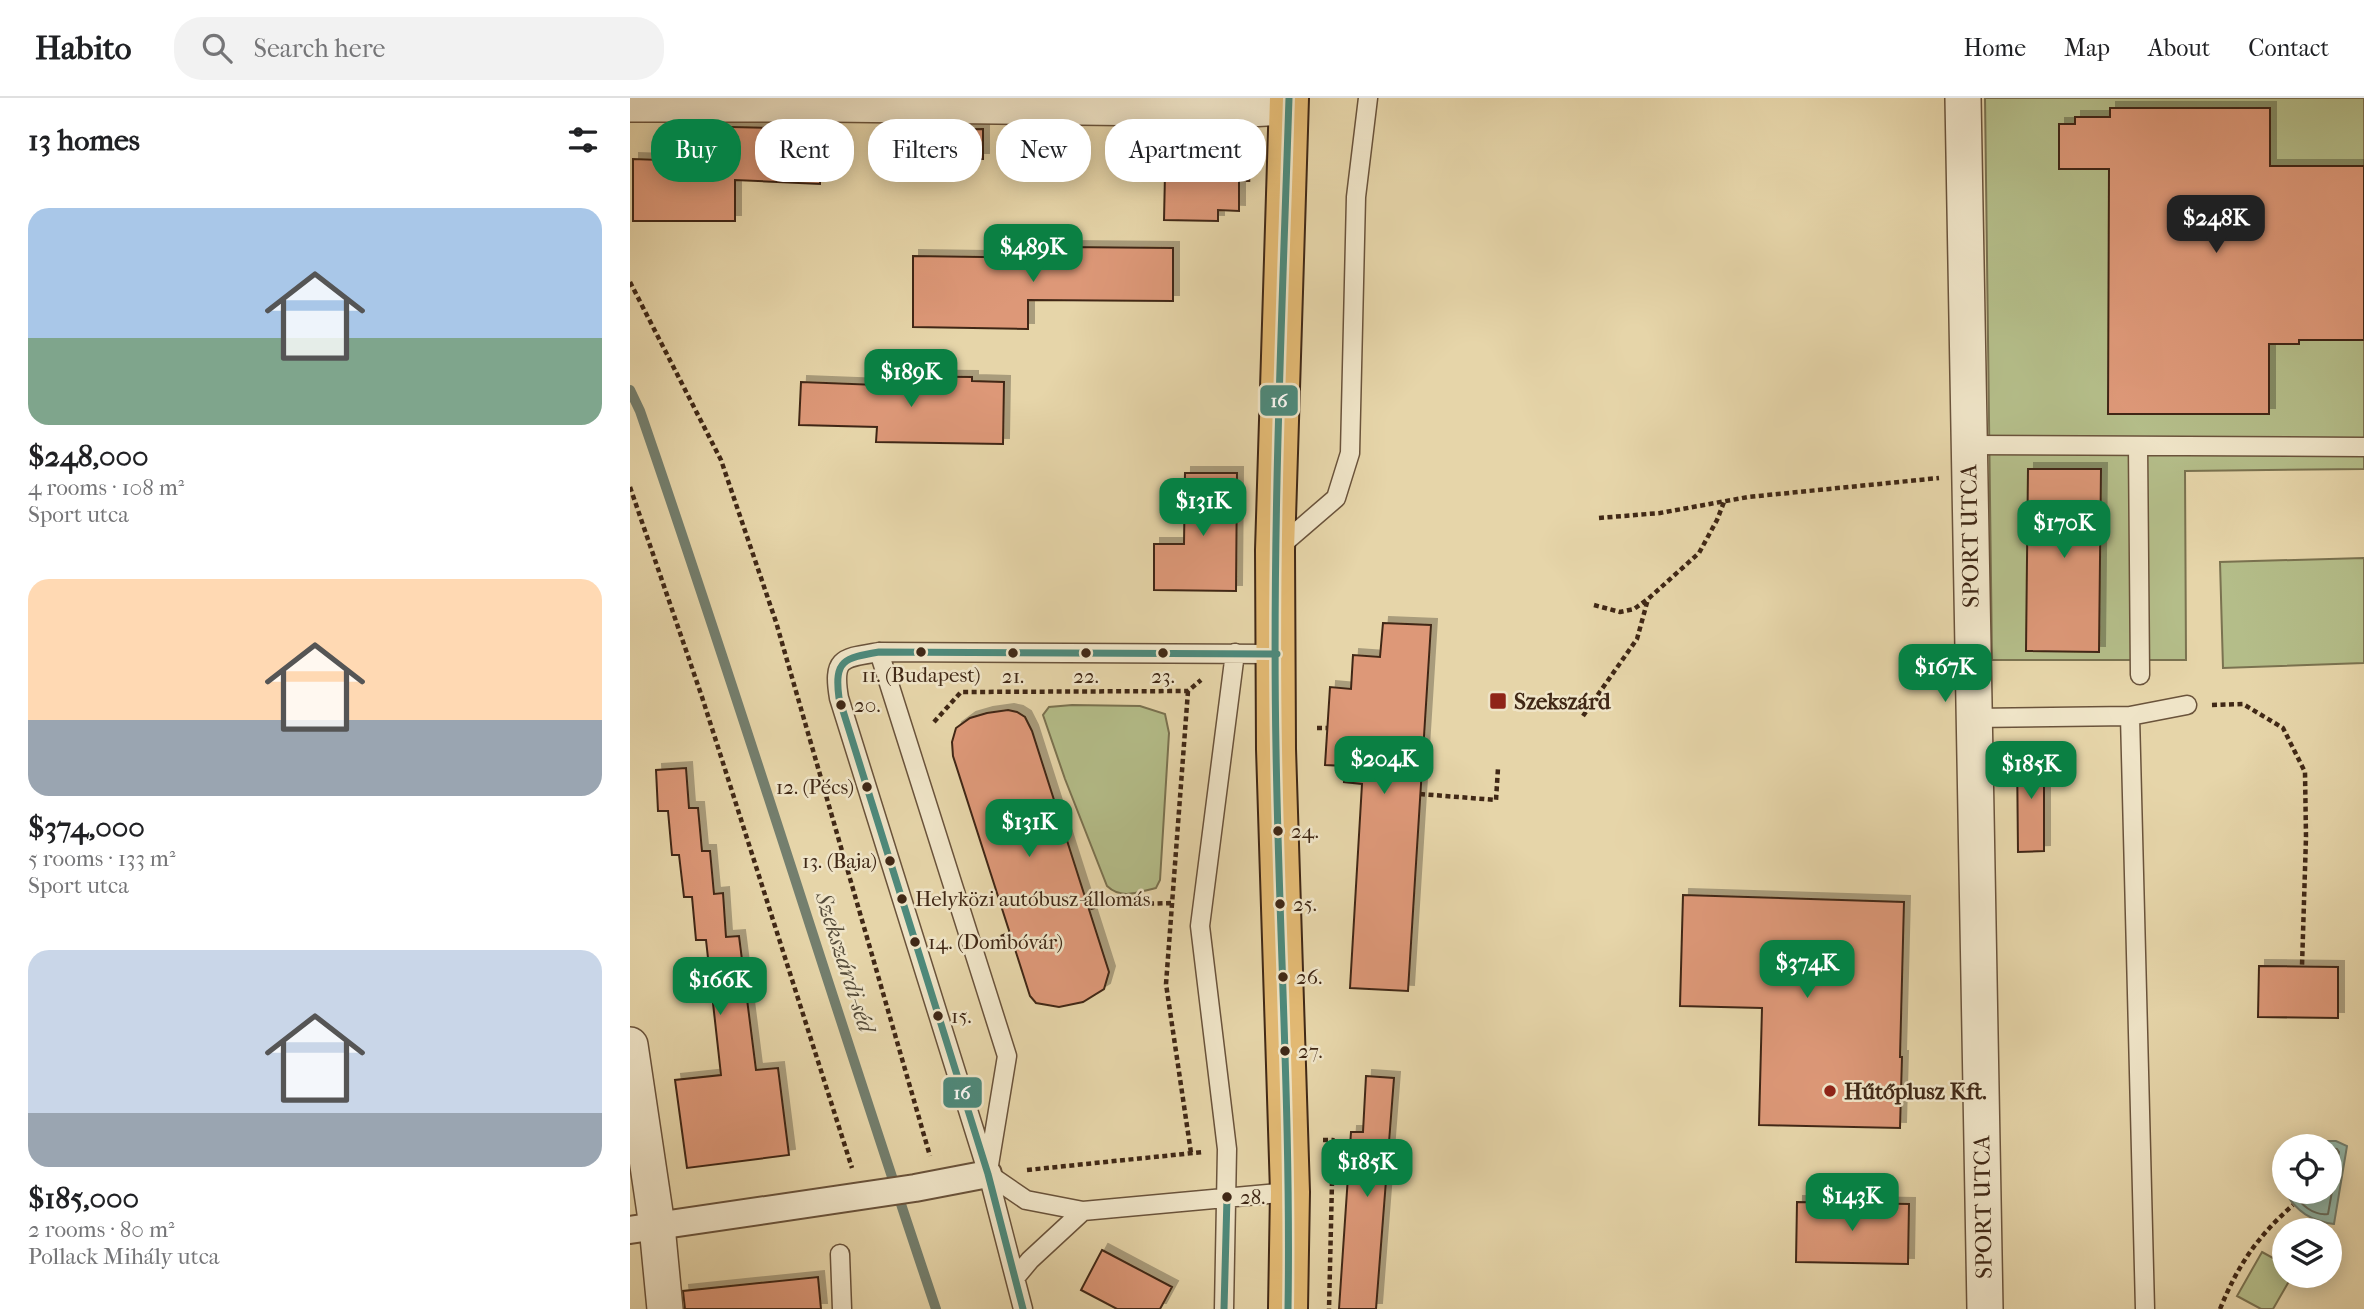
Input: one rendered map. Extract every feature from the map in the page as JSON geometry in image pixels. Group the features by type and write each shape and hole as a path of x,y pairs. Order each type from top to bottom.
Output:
{"main road":[{"path":"1287,1309 1290,1192 1276,748 1276,550 1289,103"}],"street":[{"name":"SPORT UTCA","path":"1964,98 1985,1309"},
{"path":"630,103 831,101 1248,109 1289,103"},
{"path":"630,1045 643,1228 665,1309"},
{"path":"643,1228 988,1174"}],"lane":[{"path":"1276,550 1336,498 1350,453 1356,197 1368,98"},
{"path":"1969,460 2138,446 2364,447"},
{"path":"2138,446 2140,675"},
{"path":"1023,1309 988,1174 838,698 835,676 839,666 848,658 879,652 1277,654"},
{"path":"879,652 1007,1056 988,1174"},
{"path":"1224,1309 1227,1149 1200,926 1235,653"},
{"path":"1973,718 2130,716 2187,705"},
{"path":"2130,716 2145,1309"},
{"path":"988,1174 1026,1200 1083,1211 1290,1192"},
{"path":"1015,1278 1030,1260 1083,1211"},
{"path":"840,1254 842,1309"}],"path":[{"path":"630,282 721,460 776,622 926,1185"},
{"path":"1599,518 1660,513 1969,460"},
{"path":"630,488 702,697 861,1196"},
{"path":"1594,605 1620,612 1634,609 1648,599 1699,553 1724,502"},
{"path":"1583,716 1637,639 1648,599"},
{"path":"933,722 961,692 1188,691"},
{"path":"2187,705 2243,704 2283,728 2305,772 2302,967"},
{"path":"1317,728 1328,728"},
{"path":"1420,794 1496,800 1497,768"},
{"path":"1090,908 1100,905 1171,904"},
{"path":"1000,937 1009,934"},
{"path":"1329,1309 1333,1140"},
{"path":"988,1174 1191,1153"},
{"path":"2220,1309 2246,1255 2269,1226 2292,1205"}],"green space":[{"path":"1985,98 2364,98 2364,469 2185,471 2186,660 1992,660"},
{"path":"2364,558 2364,663 2223,668 2220,562"},
{"path":"1140,706 1165,714 1169,733 1160,880 1156,888 1124,894 1107,886 1043,715 1049,707"},
{"path":"2262,1252 2272,1257 2272,1288 2285,1288 2273,1309 2261,1309 2237,1296"}],"water":[{"path":"2342,1144 2347,1146 2342,1176"},
{"path":"2337,1204 2335,1218 2312,1218 2294,1205"}],"building":[{"path":"2110,108 2270,108 2270,166 2364,166 2364,340 2299,340 2299,344 2269,344 2269,414 2108,414 2109,169 2059,169 2059,124 2075,124 2075,117 2110,117"},
{"path":"741,127 755,127 755,181 741,180"},
{"path":"633,159 651,160 651,182 735,182 735,221 633,221"},
{"path":"778,182 820,182 820,184"},
{"path":"1165,182 1239,182 1239,211 1218,210 1218,221 1164,220"},
{"path":"1063,247 1173,248 1173,301 1028,300 1028,329 913,327 913,256 1063,258"},
{"path":"877,376 972,377 972,381 1004,382 1003,444 876,442 877,427 799,425 801,382 877,385"},
{"path":"2028,469 2101,469 2099,652 2026,651"},
{"path":"1185,473 1237,473 1236,591 1154,590 1154,544 1184,544"},
{"path":"1383,623 1431,625 1408,991 1350,988 1362,784 1344,782 1345,766 1325,765 1330,687 1351,689 1353,655 1380,657"},
{"name":"Helyközi autóbusz-állomás","path":"1008,710 1025,717 1032,731 1109,972 1104,989 1083,1002 1059,1007 1036,1003 1030,996 953,756 952,742 956,728 970,718"},
{"path":"2017,752 2044,752 2044,851 2018,852"},
{"path":"686,768 689,808 698,808 702,851 710,851 714,894 723,893 726,937 739,936 756,1070 778,1068 789,1155 687,1168 675,1080 721,1075 706,940 696,940 692,897 684,897 679,855 672,855 668,811 658,811 656,770"},
{"path":"1683,895 1904,902 1900,1128 1759,1125 1762,1008 1680,1006"},
{"path":"2259,966 2338,967 2338,1018 2258,1017"},
{"path":"1366,1076 1394,1078 1376,1309 1339,1309 1351,1132 1363,1132"},
{"path":"1797,1202 1909,1204 1908,1264 1796,1262"},
{"path":"1102,1250 1172,1287 1160,1309 1117,1309 1081,1290"},
{"path":"818,1277 821,1309 685,1309 683,1291"}],"waterway":[{"name":"Szekszárdi-séd","path":"630,390 640,411 716,635 936,1309"}],"transit line":[{"name":"16","path":"1288,1309 1288,1169 1278,819 1275,586 1289,98"},
{"name":"16","path":"1023,1309 988,1174 839,698 840,668 857,656 879,652 1277,654"},
{"name":"16","path":"1224,1309 1227,1197"}],"place":[{"name":"11. (Budapest)","path":"921,652"},
{"name":"21.","path":"1013,653"},
{"name":"22.","path":"1086,653"},
{"name":"23.","path":"1163,653"},
{"name":"Szekszárd","path":"1498,701"},
{"name":"20.","path":"841,705"},
{"name":"12. (Pécs)","path":"867,787"},
{"name":"24.","path":"1278,831"},
{"name":"13. (Baja)","path":"890,861"},
{"name":"Helyközi autóbusz-állomás","path":"902,899"},
{"name":"25.","path":"1280,904"},
{"name":"14. (Dombóvár)","path":"915,942"},
{"name":"26.","path":"1283,977"},
{"name":"15.","path":"938,1016"},
{"name":"27.","path":"1285,1051"},
{"name":"Hűtőplusz Kft.","path":"1830,1091"},
{"name":"28.","path":"1227,1197"}]}
